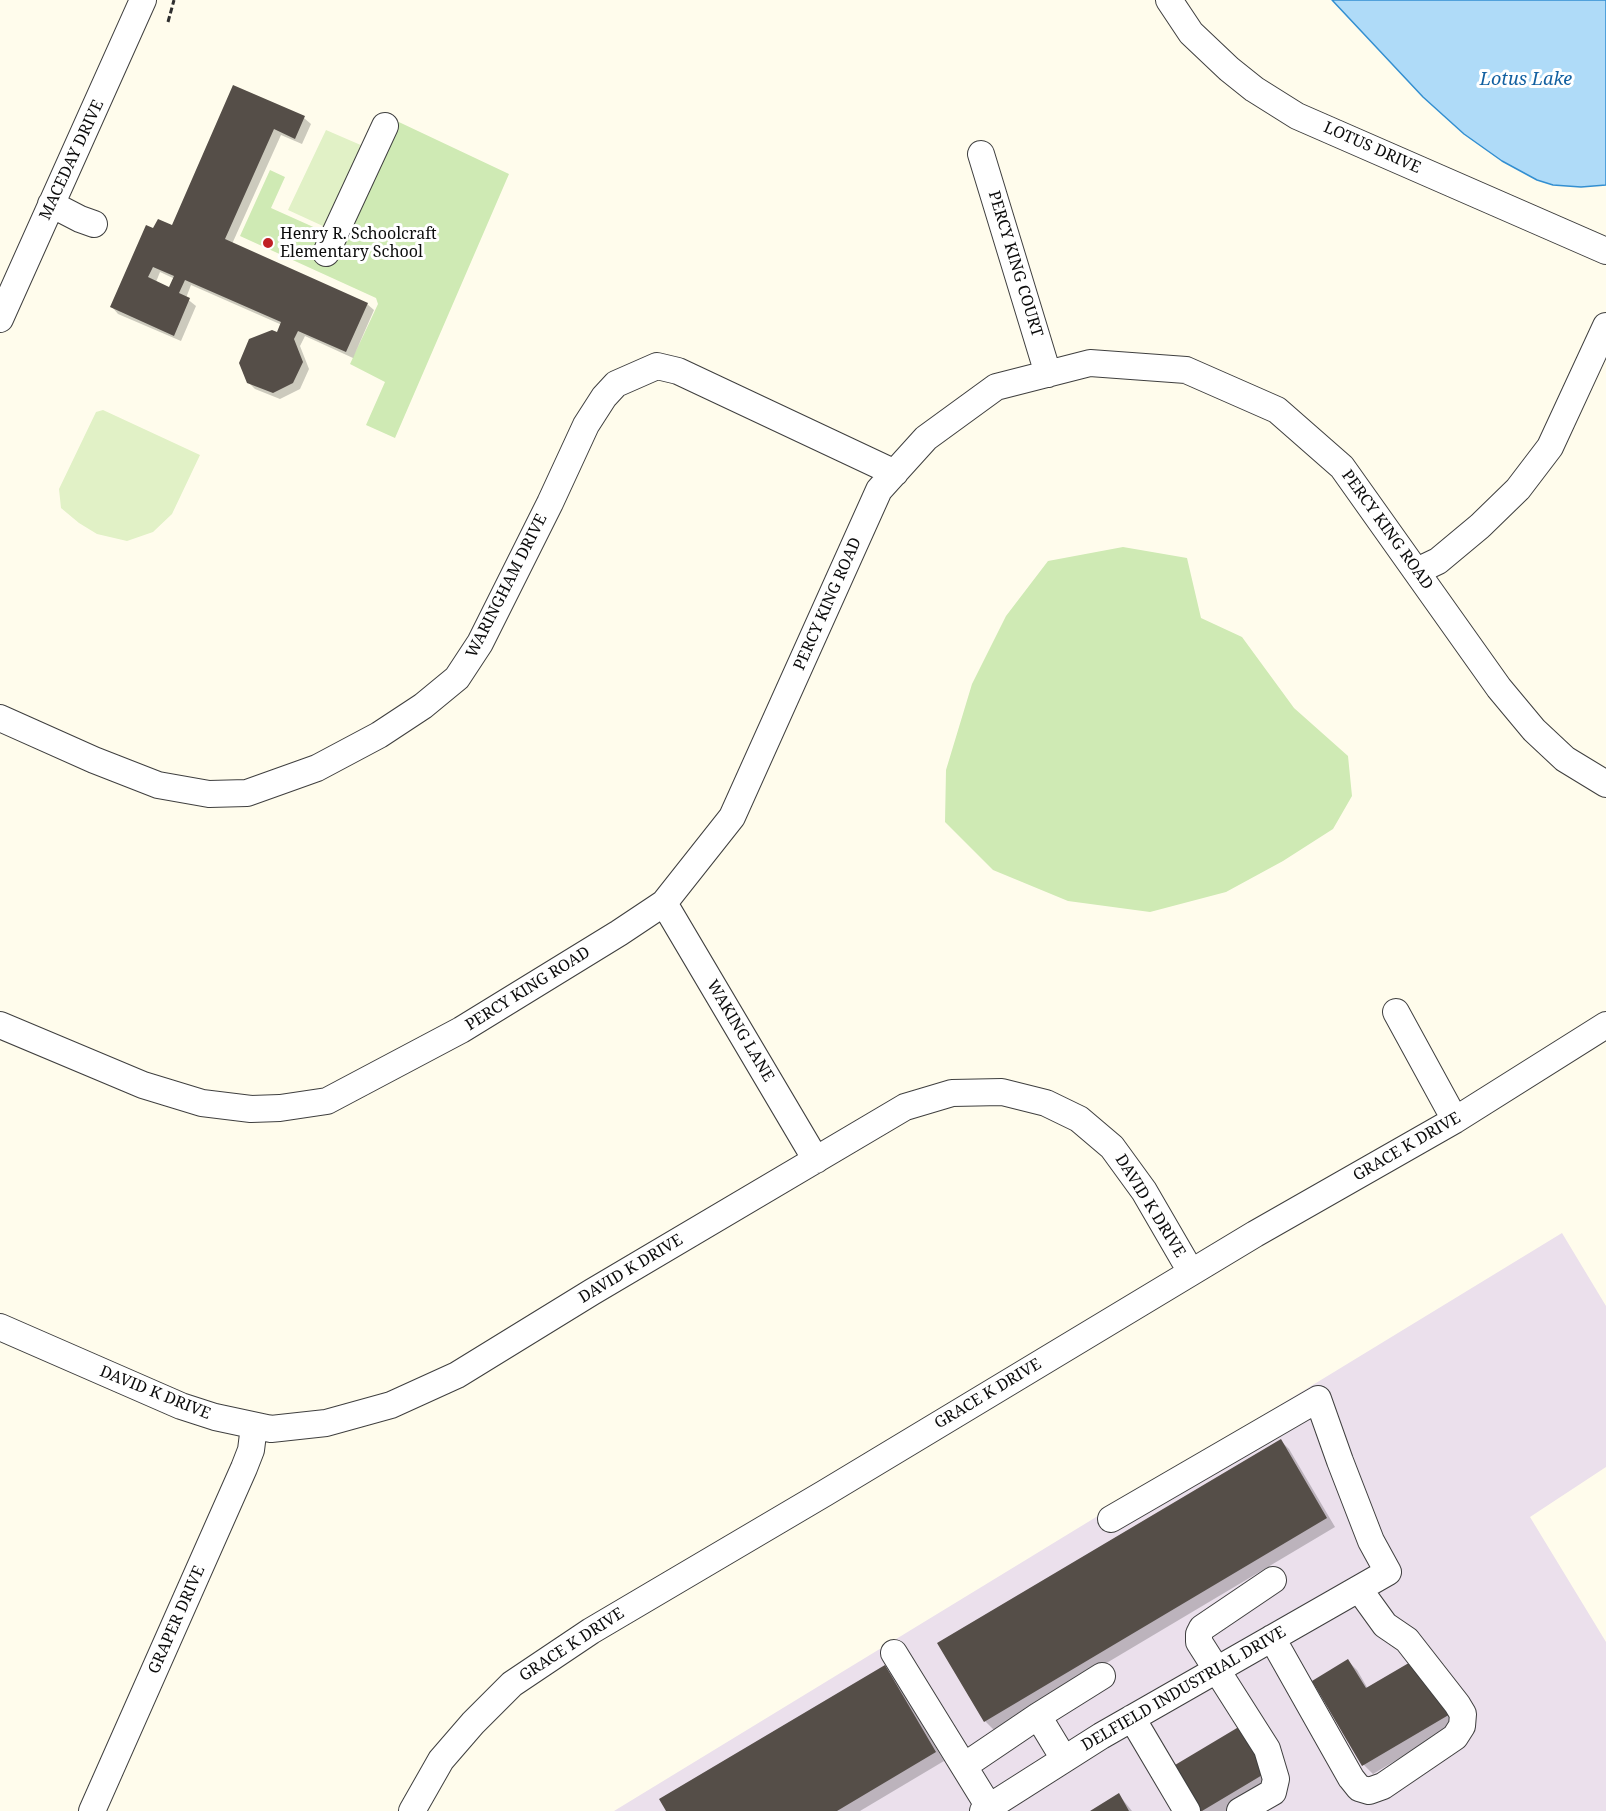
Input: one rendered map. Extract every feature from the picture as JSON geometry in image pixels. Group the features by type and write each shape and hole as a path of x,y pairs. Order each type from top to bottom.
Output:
{"street":[{"name":"MACEDAY DRIVE","path":"0,319 143,0"},
{"name":"LOTUS DRIVE","path":"1169,0 1191,33 1229,69 1297,116 1606,251"},
{"path":"326,253 385,126"},
{"name":"PERCY KING COURT","path":"981,154 1048,374"},
{"path":"51,204 94,224"},
{"path":"1417,571 1438,561 1480,526 1518,489 1550,447 1606,326"},
{"name":"PERCY KING ROAD","path":"0,1025 143,1085 202,1103 251,1109 280,1108 327,1101 461,1030 664,903 732,817 879,490 926,438 996,387 1090,363 1186,370 1277,410 1342,467 1500,688 1534,730 1565,759 1591,777 1606,784"},
{"name":"WARINGHAM DRIVE","path":"0,718 94,760 158,785 209,794 247,793 317,768 369,741 423,706 457,678 480,643 586,425 604,397 616,384 657,366 678,371 895,472"},
{"name":"WAKING LANE","path":"664,903 816,1160"},
{"path":"1396,1012 1455,1120"},
{"name":"GRACE K DRIVE","path":"412,1811 441,1760 473,1723 512,1684 591,1630 825,1493 1255,1234 1455,1120 1606,1025"},
{"name":"DAVID K DRIVE","path":"0,1327 181,1406 215,1417 271,1429 326,1423 391,1406 447,1379 905,1107 952,1094 1002,1092 1046,1103 1079,1119 1112,1147 1144,1191 1191,1272"},
{"name":"DELFIELD INDUSTRIAL DRIVE","path":"986,1809 1132,1718 1388,1572 1371,1541 1318,1399 1111,1519"},
{"name":"GRAPER DRIVE","path":"92,1811 244,1468 254,1426"},
{"path":"1240,1811 1273,1792 1276,1779 1267,1749 1199,1642 1199,1634 1202,1628 1273,1580"},
{"path":"1272,1638 1351,1778 1359,1788 1369,1791 1383,1786 1455,1737 1462,1726 1463,1714 1407,1640 1385,1625 1359,1589"},
{"path":"894,1653 964,1766 986,1809"},
{"path":"964,1766 1102,1676"},
{"path":"1038,1716 1064,1759"},
{"path":"1132,1718 1187,1811"}],"path":[{"path":"168,22 174,0"}],"shaded area":[{"path":"1562,1233 1606,1306 1606,1467 1530,1517 1606,1642 1606,1811 614,1811"}],"green space":[{"path":"384,115 509,174 395,438 366,425 385,382 350,364 378,304 376,298 240,236 270,170 285,177 271,208 329,234"},
{"path":"326,130 363,146 325,227 288,210"},
{"path":"103,410 200,455 172,514 153,532 127,541 97,534 61,508 59,489 96,412"},
{"path":"1123,547 1187,558 1201,618 1242,637 1294,708 1348,756 1352,796 1333,829 1283,861 1226,892 1150,912 1068,901 993,870 945,822 946,770 972,684 1006,616 1048,561"}],"water":[{"name":"Lotus Lake","path":"1332,0 1606,0 1606,185 1581,187 1553,185 1537,180 1502,161 1464,134 1423,97"}],"building":[{"path":"233,85 305,116 295,139 274,129 225,239 368,303 346,352 298,331 294,339 303,362 293,383 273,393 247,383 239,363 249,339 272,330 277,332 281,322 185,280 179,293 190,298 174,336 110,307 146,225 153,228 158,219 172,225","holes":["153,267 174,276 169,287 148,277"]},
{"path":"1281,1439 1327,1518 984,1722 937,1643"},
{"path":"1419,1657 1452,1713 1362,1766 1312,1681 1348,1659 1366,1688"},
{"path":"885,1665 936,1752 837,1811 666,1811 659,1799"},
{"path":"1242,1725 1269,1771 1202,1811 1196,1811 1170,1768"},
{"path":"1119,1793 1129,1811 1090,1811"}],"place":[{"name":"Henry R. Schoolcraft Elementary School","path":"268,243"}]}
